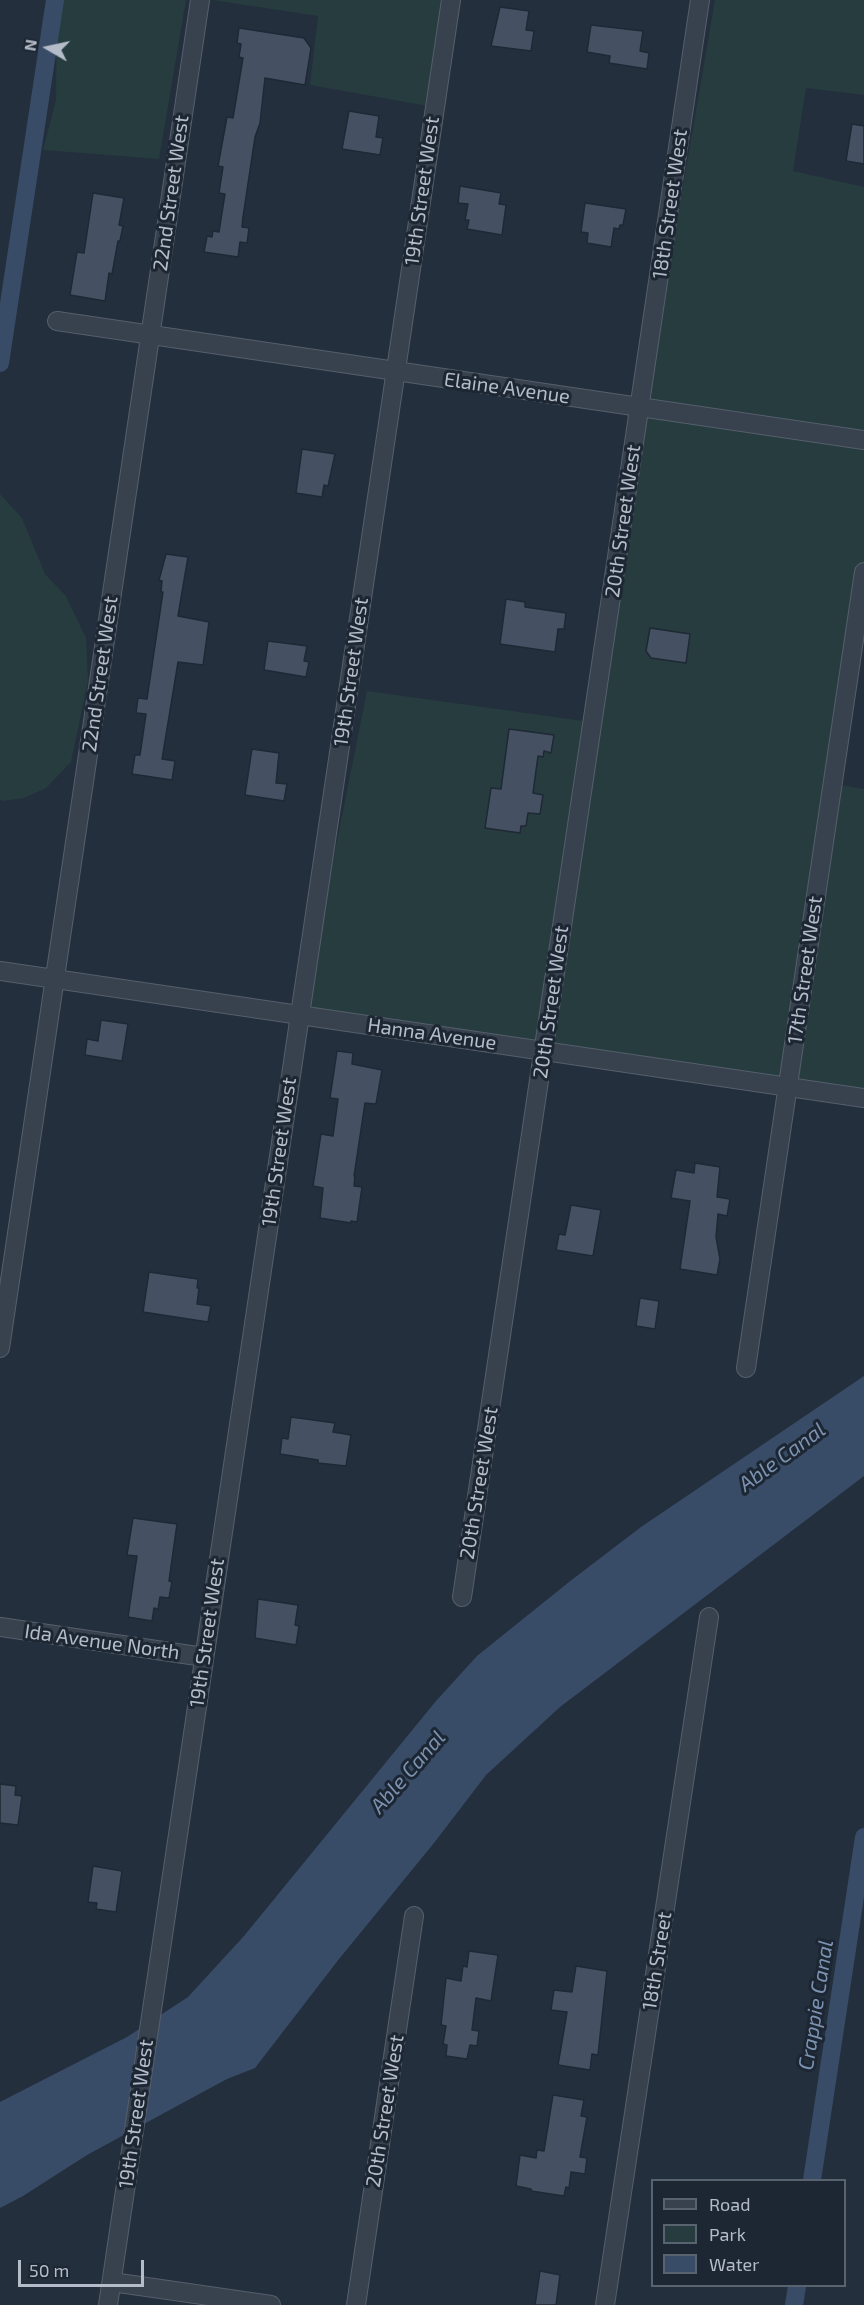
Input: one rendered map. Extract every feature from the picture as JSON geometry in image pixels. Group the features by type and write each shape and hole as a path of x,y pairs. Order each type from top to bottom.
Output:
{"street":[{"name":"22nd Street West","path":"0,1348 200,0"},
{"name":"19th Street West","path":"108,2305 451,0"},
{"name":"18th Street West","path":"640,407 700,0"},
{"name":"Elaine Avenue","path":"57,321 864,440"},
{"name":"20th Street West","path":"462,1597 640,407"},
{"name":"17th Street West","path":"746,1368 864,572"},
{"name":"Hanna Avenue","path":"0,971 864,1098"},
{"name":"18th Street","path":"605,2305 709,1617"},
{"name":"Ida Avenue North","path":"0,1627 204,1657"},
{"name":"20th Street West","path":"356,2305 414,1916"},
{"path":"112,2282 271,2305"}],"green space":[{"path":"57,0 186,0 159,159 43,150 56,100"},
{"path":"212,0 445,0 428,106 310,85 318,16"},
{"path":"715,0 864,0 864,95 806,88 793,171 864,187 864,580 831,783 864,789 864,1094 303,1010 367,691 591,722"},
{"path":"0,494 22,518 45,574 66,596 86,638 88,681 71,762 46,788 24,798 3,801 0,799"}],"water":[{"name":"Able Canal","path":"864,1376 864,1476 560,1707 486,1775 255,2068 227,2079 87,2155 0,2208 0,2102 127,2037 188,1997 244,1936 436,1701 477,1656 641,1527"}],"building":[{"path":"500,7 529,11 526,30 534,31 531,51 491,46"},
{"path":"591,25 643,31 640,51 649,53 647,69 609,63 610,56 587,52"},
{"path":"239,28 304,38 311,48 305,85 265,78 260,123 255,137 243,217 242,227 249,228 247,243 240,242 238,257 204,252 207,236 212,237 213,231 219,232 225,194 219,193 223,167 218,166 227,117 233,118 243,58 239,57 241,44 237,43"},
{"path":"349,111 379,116 376,137 383,138 380,155 342,149"},
{"path":"852,124 864,126 864,164 846,161"},
{"path":"460,186 501,193 499,204 506,205 502,235 467,229 469,220 465,220 468,204 458,203"},
{"path":"93,193 124,198 119,225 123,226 112,274 109,273 105,301 70,295 77,252 84,253"},
{"path":"585,203 626,209 623,225 620,225 619,229 614,228 611,247 587,243 588,233 581,232"},
{"path":"302,449 335,454 328,486 324,485 322,497 296,493"},
{"path":"166,554 188,557 178,616 209,622 203,665 178,662 162,759 175,761 172,780 132,774 135,755 140,755 146,714 136,713 138,698 147,699 163,592 161,592 162,581 159,580"},
{"path":"506,599 525,602 525,607 566,613 564,629 558,629 555,652 500,644"},
{"path":"650,628 690,634 686,663 651,658 646,651"},
{"path":"268,641 307,646 304,661 309,662 306,677 264,670"},
{"path":"509,729 554,735 551,753 544,751 543,757 538,756 533,793 543,795 540,814 528,813 526,826 521,826 520,833 485,828 491,788 501,789"},
{"path":"252,749 279,753 276,783 287,784 284,801 245,795"},
{"path":"101,1020 128,1024 122,1061 85,1055 87,1039 98,1041"},
{"path":"337,1051 353,1053 352,1064 382,1070 376,1104 365,1103 354,1176 354,1186 362,1187 357,1222 351,1221 351,1223 320,1218 323,1188 313,1186 321,1134 333,1136 338,1099 330,1098"},
{"path":"695,1163 720,1167 717,1197 730,1199 727,1216 718,1214 716,1237 720,1259 717,1275 680,1269 690,1201 671,1198 676,1170 694,1173"},
{"path":"571,1205 601,1210 593,1256 556,1250 559,1234 565,1235"},
{"path":"149,1272 198,1279 197,1304 211,1306 208,1322 143,1312"},
{"path":"640,1298 659,1301 655,1329 636,1326"},
{"path":"291,1417 335,1423 333,1432 351,1435 346,1466 318,1463 318,1460 280,1454 282,1438 288,1439"},
{"path":"133,1518 177,1524 169,1581 172,1582 169,1598 160,1597 158,1609 154,1608 152,1621 128,1617 137,1556 127,1555"},
{"path":"258,1599 298,1605 295,1625 299,1626 296,1645 255,1638"},
{"path":"0,1784 16,1786 15,1795 22,1796 18,1825 0,1823"},
{"path":"93,1866 122,1871 116,1912 96,1909 97,1903 88,1902"},
{"path":"469,1951 498,1955 491,2001 476,1998 472,2030 479,2031 477,2046 470,2045 467,2059 446,2056 447,2045 443,2044 446,2026 441,2025 446,1978 461,1981 463,1966 467,1967"},
{"path":"576,1966 607,1971 598,2055 592,2054 590,2070 558,2065 567,2012 551,2010 554,1990 572,1992"},
{"path":"553,2095 584,2100 581,2116 587,2117 580,2157 587,2158 585,2174 571,2172 569,2188 566,2187 564,2196 531,2191 531,2189 516,2186 520,2155 536,2158 537,2150 544,2151"},
{"path":"540,2271 560,2275 556,2305 535,2305"}],"waterway":[{"path":"0,363 55,0"},
{"name":"Crappie Canal","path":"812,2179 864,1837"},
{"name":"Crappie Canal","path":"794,2305 797,2287"}]}
